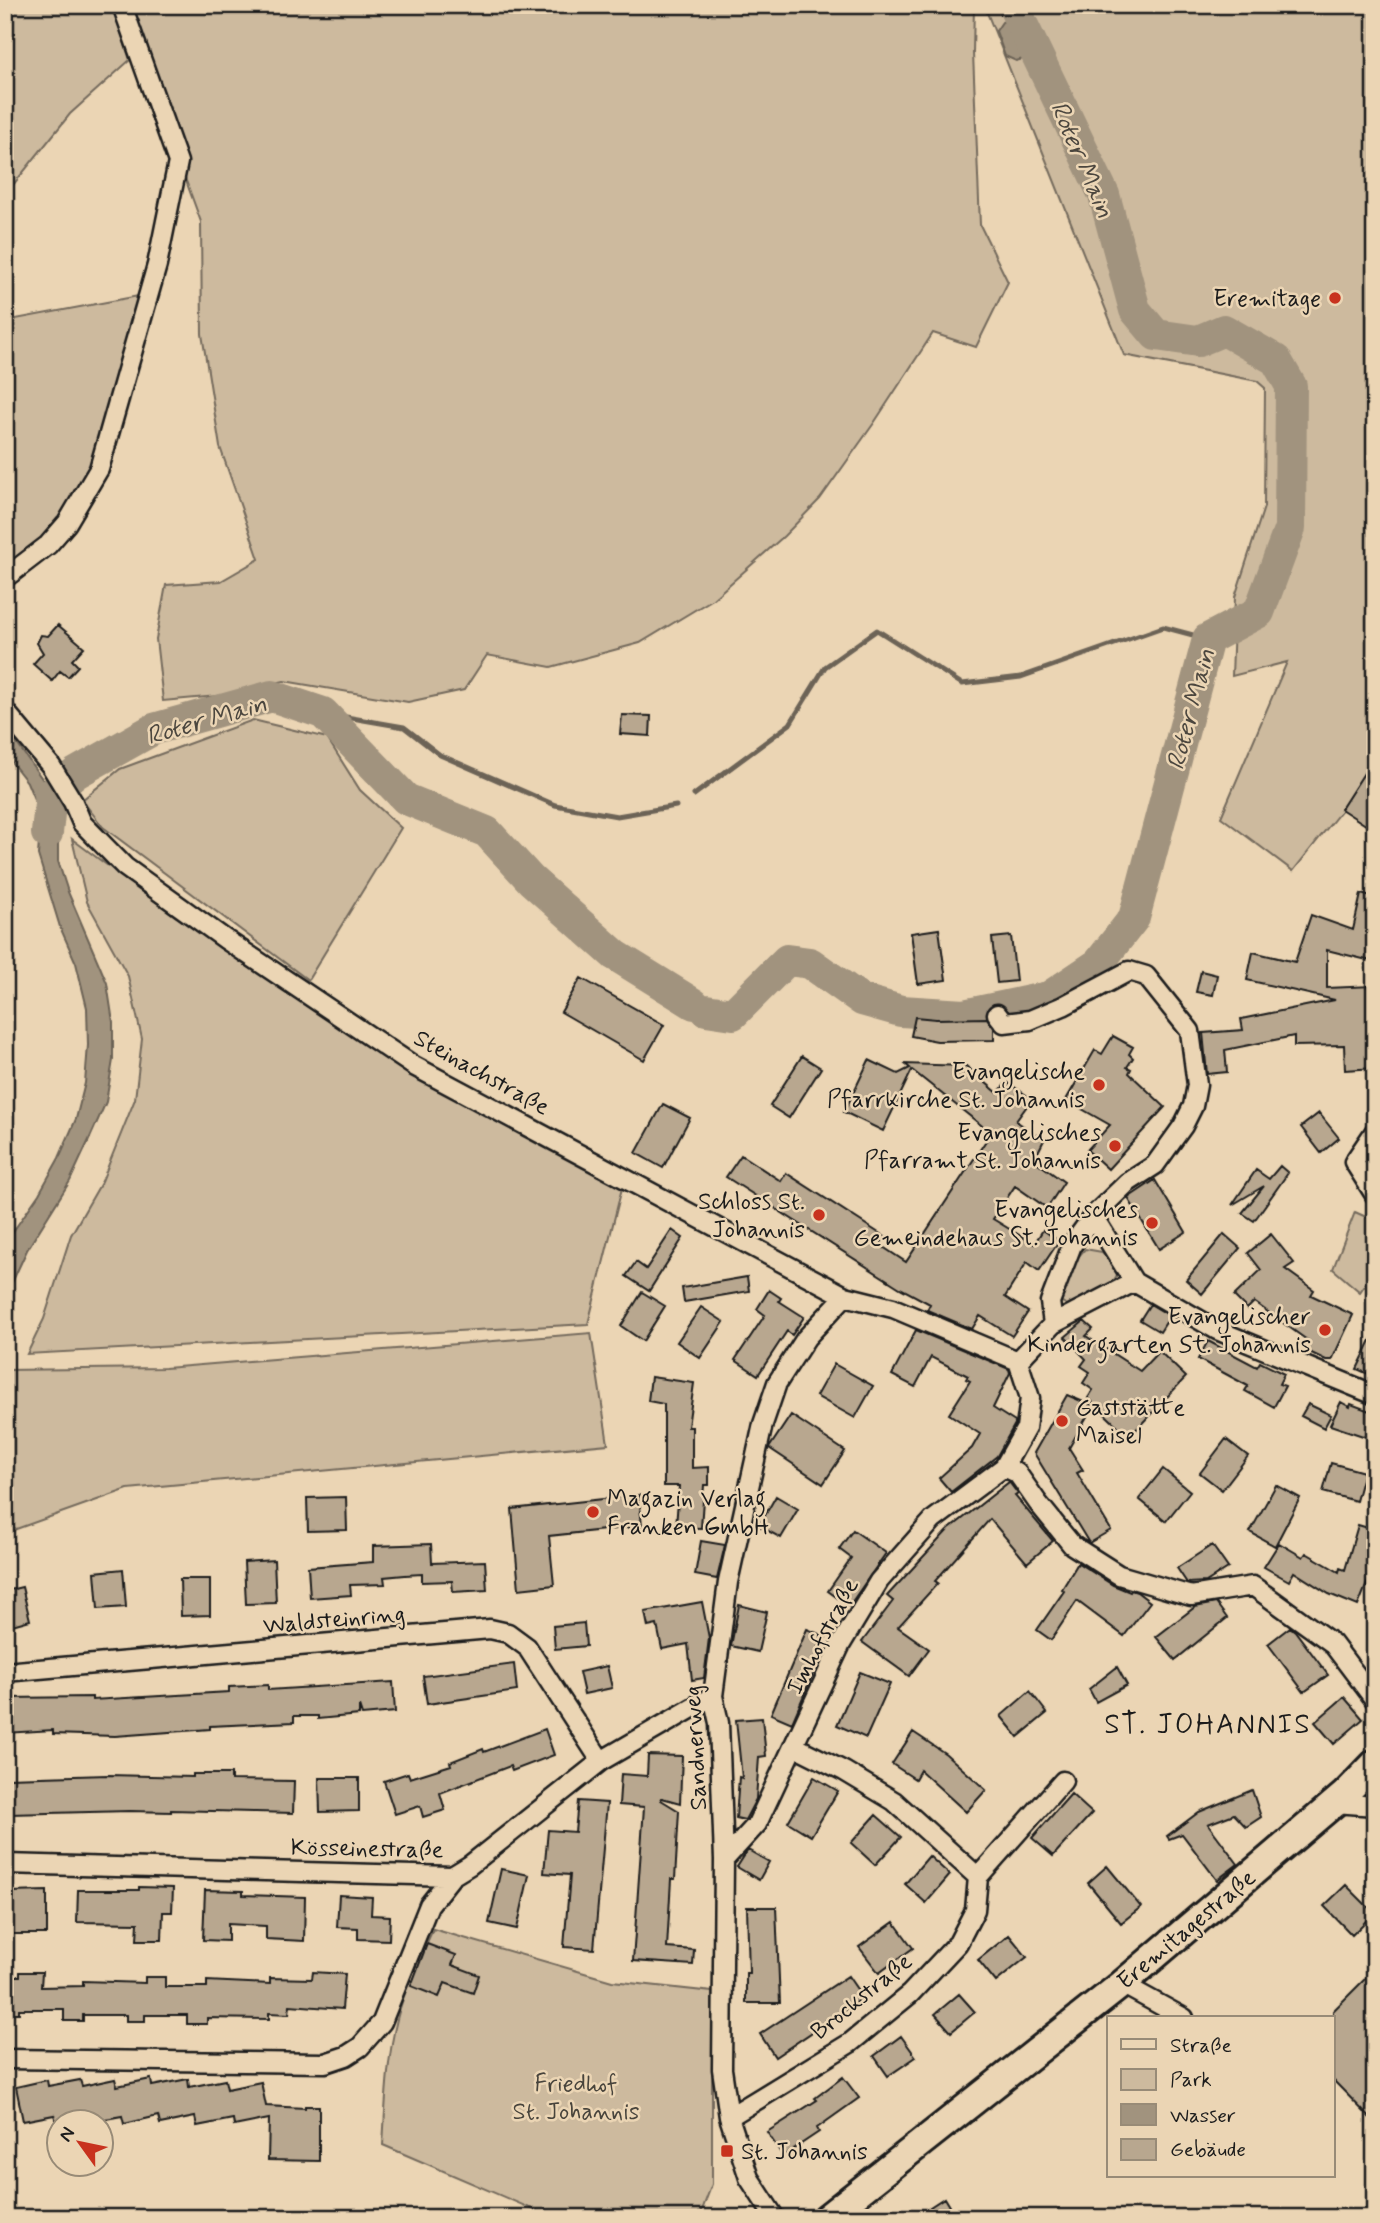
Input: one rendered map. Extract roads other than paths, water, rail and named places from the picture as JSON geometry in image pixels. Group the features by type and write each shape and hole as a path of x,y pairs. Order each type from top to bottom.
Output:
{"street":[{"path":"5,578 48,545 60,531 99,469 157,265 178,162 122,5"},
{"name":"Steinachstraße","path":"5,711 51,766 73,802 82,823 125,867 225,939 414,1066 845,1296 893,1308 1018,1361"},
{"path":"996,1014 1004,1023 1030,1020 1129,971 1146,976 1190,1031 1197,1085 1193,1106 1184,1126 1155,1165 1127,1183 1093,1216 1072,1245 1050,1302 1053,1324"},
{"path":"1375,1131 1354,1162 1375,1195"},
{"path":"1093,1216 1133,1282 1217,1330 1375,1395"},
{"path":"1133,1282 1053,1324 1018,1361 1030,1398 1026,1428 1004,1467 1017,1473 1072,1545 1119,1575 1191,1595 1253,1586 1332,1643 1375,1700"},
{"name":"Sandnerweg","path":"775,2218 749,2178 729,2117 722,2069 724,1860 719,1723 713,1696 728,1582 763,1424 777,1382 806,1338 845,1296"},
{"name":"Imhofstraße","path":"724,1860 757,1824 841,1644 879,1581 933,1520 1004,1467"},
{"name":"Waldsteinring","path":"5,1672 490,1629 508,1633 527,1647 601,1761"},
{"name":"Kösseinestraße","path":"5,1864 452,1876 470,1865 601,1761 713,1696"},
{"path":"794,1746 844,1771 894,1801 978,1877 1063,1781"},
{"name":"Eremitagestraße","path":"826,2218 1122,1984 1335,1803 1375,1763"},
{"path":"1335,1803 1375,1806"},
{"path":"5,2059 325,2063 346,2056 360,2047 382,2022 429,1905 452,1876"},
{"name":"Brockstraße","path":"729,2117 850,2043 910,1994 958,1943 975,1910 978,1877"},
{"path":"1122,1984 1180,2016"}],"water":[{"path":"1018,15 1037,55 1016,61 1005,56 996,31 1002,22"},
{"path":"5,727 58,801 58,861 68,892 107,983 113,1022 113,1060 106,1102 70,1181 27,1250 5,1304 5,1243 39,1194 76,1119 85,1083 88,1045 87,1008 76,963 60,927 38,855 41,816 27,782 5,754"}],"waterway":[{"name":"Roter Main","path":"706,1010 733,1014 787,960 810,963 862,1000 901,1011 964,1015 1049,997 1098,964 1134,918 1208,639 1259,612 1290,528 1291,386 1276,360 1224,330 1198,341 1156,335 1135,310 1104,195 1013,5"},
{"path":"694,795 790,724 825,667 877,630 962,684 1021,677 1163,627 1208,639"},
{"name":"Roter Main","path":"47,833 51,794 76,773 154,729 272,696 323,713 406,799 487,832 531,880 615,955 694,1004"},
{"path":"323,713 404,727 440,755 555,805 617,816 676,806"}],"place":[{"name":"Eremitage","path":"1335,298"},
{"name":"Evangelische Pfarrkirche St. Johannis","path":"1099,1085"},
{"name":"Evangelisches Pfarramt St. Johannis","path":"1115,1146"},
{"name":"Schloss St. Johannis","path":"819,1215"},
{"name":"Evangelisches Gemeindehaus St. Johannis","path":"1152,1223"},
{"name":"Evangelischer Kindergarten St. Johannis","path":"1325,1330"},
{"name":"Gaststätte Maisel","path":"1062,1421"},
{"name":"Magazin Verlag Franken GmbH","path":"593,1512"},
{"name":"St. Johannis","path":"727,2151"}],"district":[{"name":"ST. JOHANNIS","path":"1208,1723"}],"park label":[{"name":"Friedhof St. Johannis","path":"576,2097"}]}
